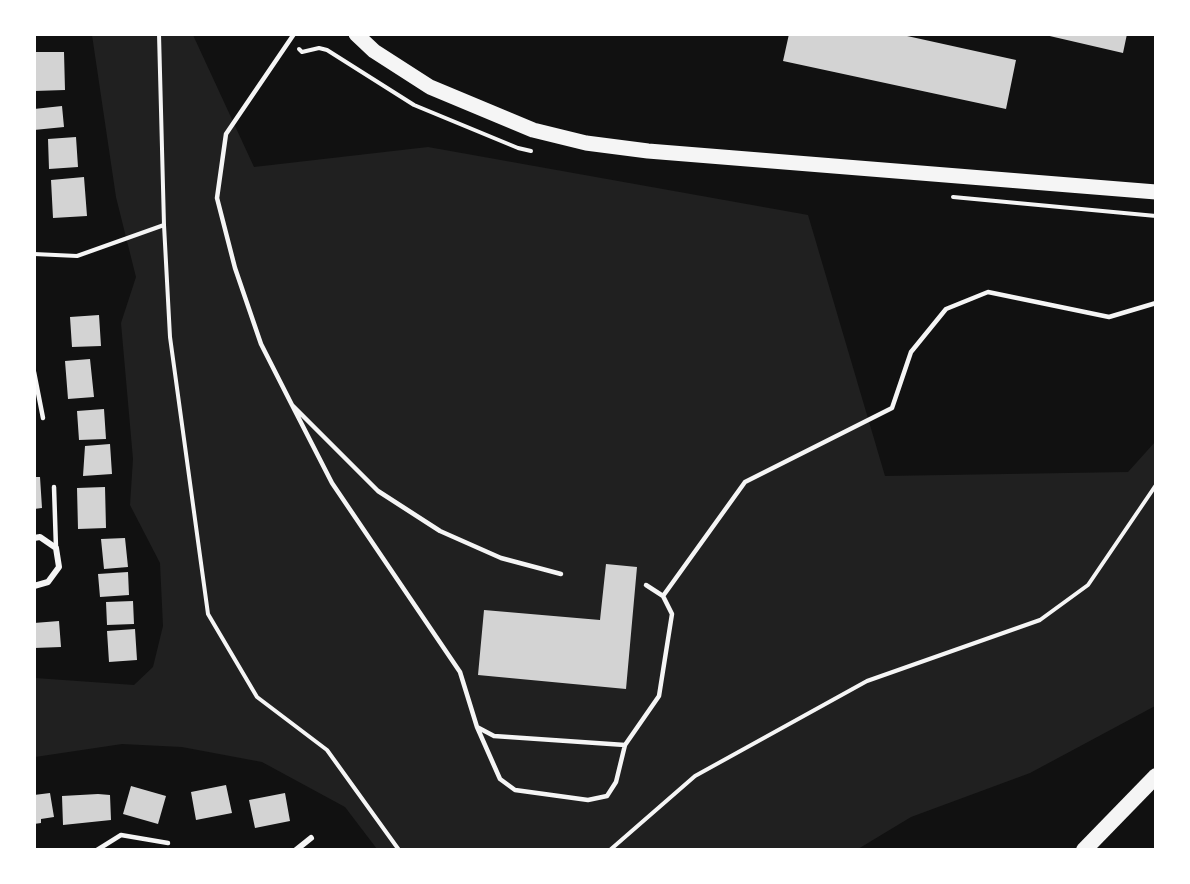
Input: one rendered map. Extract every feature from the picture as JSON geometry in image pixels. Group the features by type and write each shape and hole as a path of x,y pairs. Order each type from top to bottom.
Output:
{"highway":[{"path":"1084,849 1155,776"}],"main road":[{"path":"356,34 374,51 430,87 533,130 586,143 648,151 1155,192"}],"street":[{"path":"34,538 40,537 56,548 59,567 48,582 34,586"},
{"path":"296,849 311,838"}],"lane":[{"path":"294,34 226,134 217,198 235,268 261,344 332,483 460,672 477,727 500,779 515,790 588,800 607,796 616,782 625,745 659,696 672,614 663,596 646,585"},
{"path":"663,596 745,482 892,408 911,352 946,309 988,292 1038,300 1109,317 1155,303"},
{"path":"34,372 43,418"},
{"path":"292,405 378,491 440,531 501,558 561,574"},
{"path":"54,487 56,548"},
{"path":"477,727 494,736 625,745"},
{"path":"97,849 121,835 168,843"}],"path":[{"path":"159,34 164,225 170,337 208,614 257,697 327,750 399,849"},
{"path":"34,254 77,256 164,225"},
{"path":"610,849 695,776 867,681 1040,620 1088,585 1155,484"}],"shaded area":[{"path":"92,35 193,35 254,167 428,147 808,215 885,476 1128,472 1155,442 1155,706 1030,773 911,817 858,849 377,849 345,807 262,762 182,747 122,744 35,757 35,678 134,685 153,667 163,626 160,563 130,505 133,459 121,323 136,277 116,197"}],"building":[{"path":"789,34 898,34 1016,60 1006,109 783,61"},
{"path":"1041,34 1127,34 1123,53"},
{"path":"34,52 64,52 65,90 34,91"},
{"path":"62,106 64,127 34,130 34,109"},
{"path":"76,137 78,167 49,169 48,139"},
{"path":"84,177 87,216 53,218 51,180"},
{"path":"99,315 101,346 72,347 70,317"},
{"path":"90,359 94,397 68,399 65,361"},
{"path":"104,409 106,439 79,440 77,411"},
{"path":"110,444 112,474 83,476 85,446"},
{"path":"34,477 40,477 42,508 34,509"},
{"path":"105,487 106,528 78,529 77,488"},
{"path":"125,538 128,567 104,569 101,539"},
{"path":"606,564 637,567 626,689 478,675 484,610 600,620"},
{"path":"128,572 129,595 100,597 98,574"},
{"path":"133,601 134,624 107,625 106,602"},
{"path":"59,621 61,647 34,648 34,623"},
{"path":"135,629 137,660 109,662 107,631"},
{"path":"226,785 232,813 196,820 191,792"},
{"path":"131,786 166,796 158,824 123,814"},
{"path":"50,793 54,817 41,819 41,823 34,824 34,795"},
{"path":"285,793 290,821 255,828 249,800"},
{"path":"110,795 111,820 63,825 62,796"}]}
